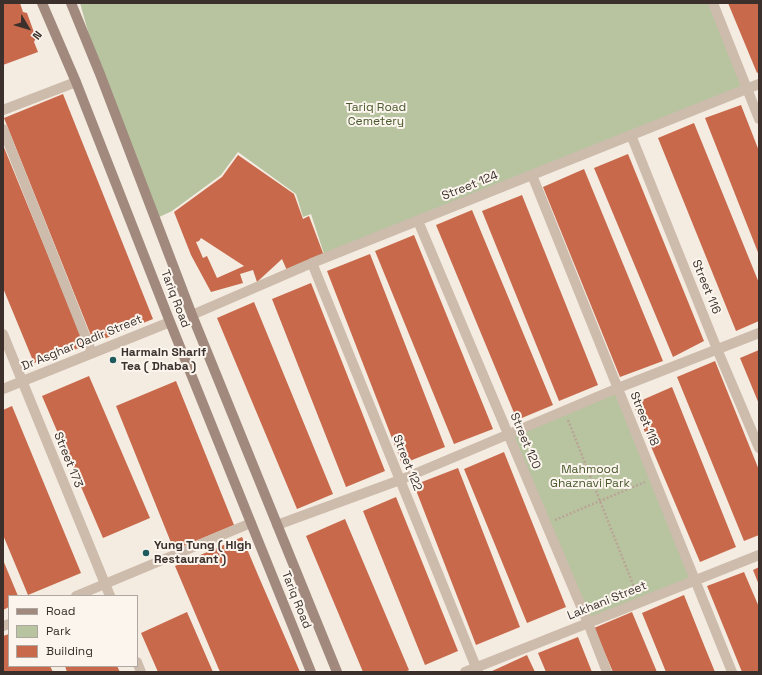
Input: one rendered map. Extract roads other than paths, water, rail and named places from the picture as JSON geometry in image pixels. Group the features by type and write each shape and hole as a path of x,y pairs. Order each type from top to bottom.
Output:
{"main road":[{"name":"Tariq Road","path":"42,3 76,82 170,322 311,672"},
{"name":"Tariq Road","path":"70,3 100,74 192,315 337,672"}],"street":[{"path":"713,3 759,119"},
{"path":"3,110 76,82"},
{"name":"Street 124","path":"192,315 312,263 759,84"},
{"path":"3,129 92,353"},
{"name":"Street 116","path":"631,135 717,349 759,448"},
{"name":"Street 118","path":"532,175 732,672"},
{"name":"Street 120","path":"418,221 588,623 607,672"},
{"name":"Street 122","path":"312,263 477,670"},
{"name":"Dr Asghar Qadir Street","path":"3,389 170,322"},
{"path":"277,525 400,480 564,410 759,333"},
{"name":"Street 173","path":"3,334 110,595"},
{"path":"78,595 251,523"},
{"name":"Lakhani Street","path":"465,672 477,670 639,602 759,555"}],"place":[{"name":"Harmain Sharif Tea ( Dhaba )","path":"113,360"},
{"name":"Yung Tung ( High Restaurant )","path":"146,553"}],"park label":[{"name":"Tariq Road Cemetery","path":"376,115"},
{"name":"Mahmood Ghaznavi Park","path":"590,477"}]}
